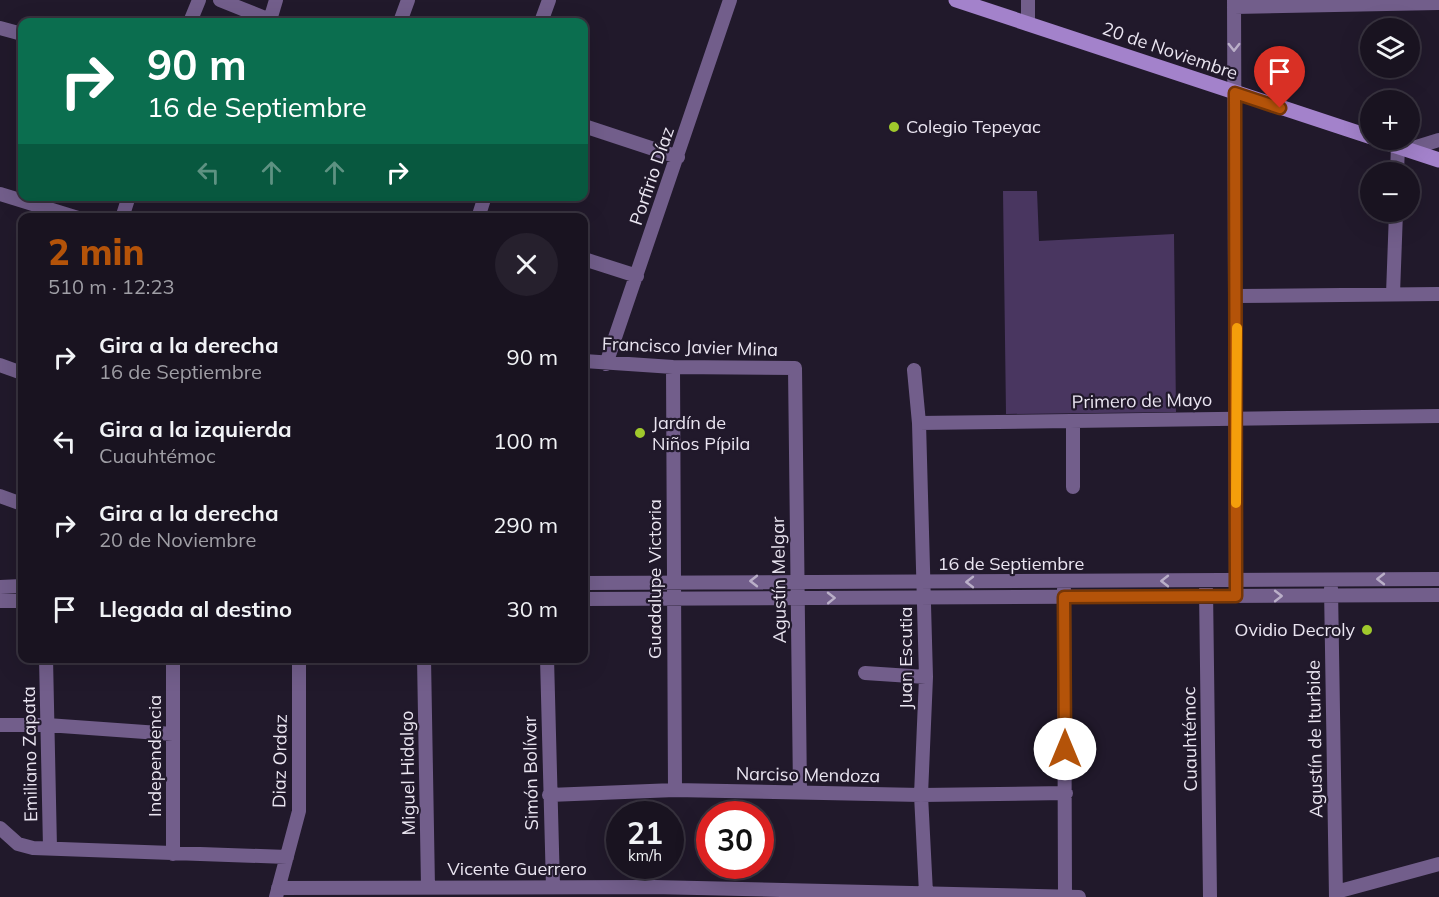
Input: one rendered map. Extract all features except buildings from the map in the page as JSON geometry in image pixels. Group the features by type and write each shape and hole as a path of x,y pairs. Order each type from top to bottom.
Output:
{"main road":[{"name":"20 de Noviembre","path":"956,0 1360,133"},
{"path":"1412,150 1439,160"}],"street":[{"path":"192,18 199,0"},
{"path":"220,0 265,18"},
{"path":"273,18 276,0"},
{"path":"401,18 408,0"},
{"path":"542,18 549,0"},
{"name":"Porfirio Díaz","path":"606,363 730,0"},
{"path":"1028,0 1028,24"},
{"path":"1236,596 1237,296 1234,3 1439,3"},
{"path":"0,28 18,33"},
{"path":"588,127 678,157"},
{"path":"1420,144 1439,140"},
{"path":"0,194 18,200"},
{"path":"23,201 62,213"},
{"path":"1393,294 1396,222"},
{"path":"588,260 637,276"},
{"path":"1237,296 1439,294"},
{"name":"Francisco Javier Mina","path":"588,361 673,367 795,368"},
{"path":"0,365 18,372"},
{"name":"Guadalupe Victoria","path":"673,367 675,790"},
{"name":"Agustín Melgar","path":"795,368 800,792"},
{"name":"Juan Escutia","path":"914,370 919,423 925,597 926,677 921,795 926,893"},
{"name":"Primero de Mayo","path":"919,423 1439,416"},
{"path":"1073,421 1073,487"},
{"path":"0,496 18,503"},
{"name":"16 de Septiembre","path":"588,583 1439,579"},
{"name":"Cuauhtémoc","path":"1206,580 1210,897"},
{"name":"Agustín de Iturbide","path":"1331,580 1336,895"},
{"path":"1064,581 1065,897"},
{"path":"0,586 18,586"},
{"name":"16 de Septiembre","path":"588,599 1439,595"},
{"path":"0,601 18,601"},
{"name":"Emiliano Zapata","path":"46,663 50,848"},
{"name":"Independencia","path":"173,663 173,854"},
{"name":"Diaz Ordaz","path":"277,892 298,811 299,663"},
{"name":"Miguel Hidalgo","path":"424,663 428,887"},
{"name":"Simón Bolívar","path":"547,663 553,887"},
{"path":"865,673 926,677"},
{"path":"0,725 47,725 173,734"},
{"name":"Narciso Mendoza","path":"549,795 675,790 921,795 1066,793"},
{"path":"0,828 18,844 50,848 287,857"},
{"path":"1336,895 1439,864"},
{"name":"Vicente Guerrero","path":"277,892 428,887 553,887 1079,897"}],"shaded area":[{"path":"1003,191 1037,191 1039,241 1174,234 1176,412 1006,414"}],"slow traffic":[{"path":"1236,503 1237,328"}],"place":[{"name":"Colegio Tepeyac","path":"894,127"},
{"name":"Jardín de Niños Pípila","path":"640,433"},
{"name":"Ovidio Decroly","path":"1367,630"}],"route":[{"path":"1065,749 1064,597 1236,596 1235,93 1280,108"}]}
